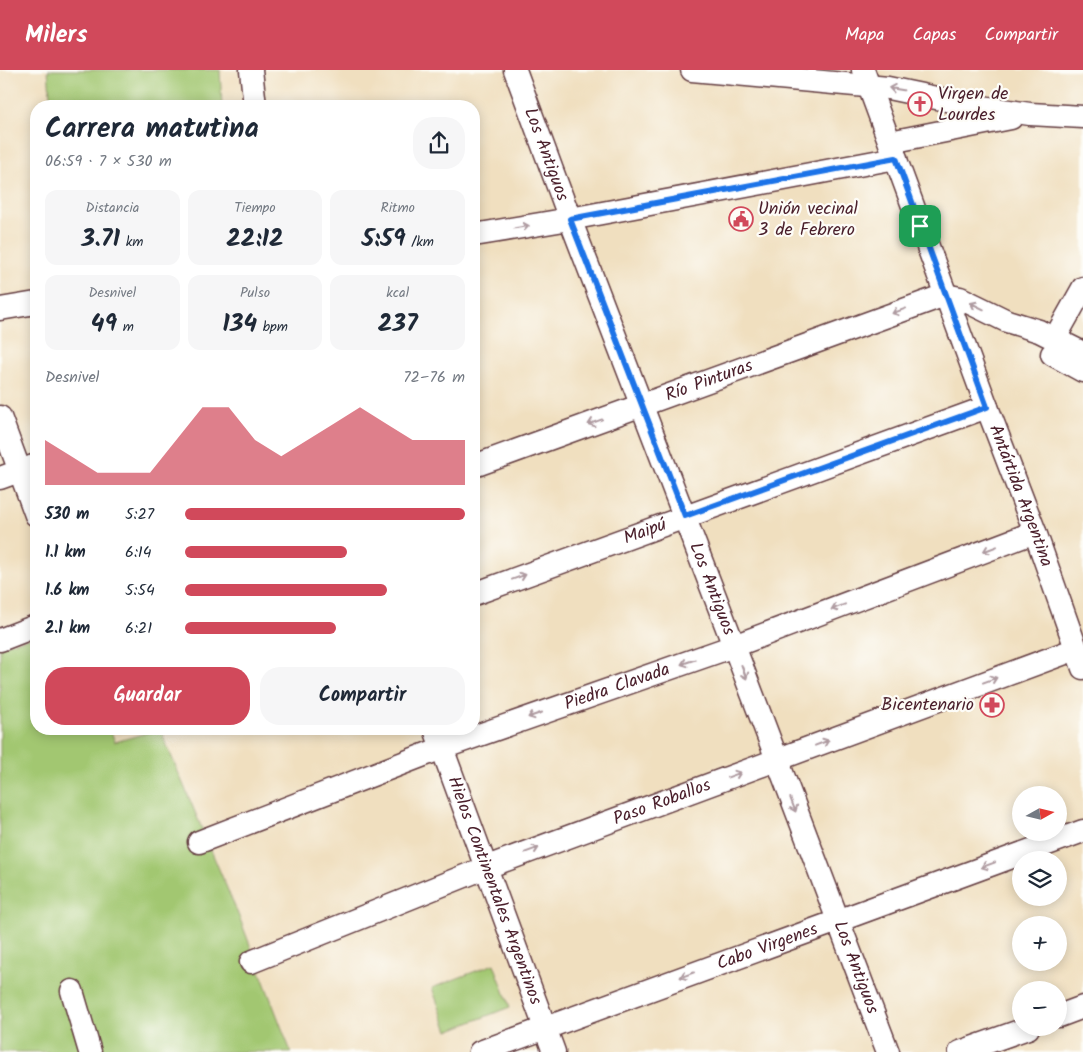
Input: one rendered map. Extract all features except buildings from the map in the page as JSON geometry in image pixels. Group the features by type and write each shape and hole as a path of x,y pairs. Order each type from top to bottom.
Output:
{"street":[{"path":"251,70 254,100"},
{"name":"Los Antiguos","path":"515,70 888,1052"},
{"path":"692,70 866,78 1030,114 1083,117"},
{"name":"Antártida Argentina","path":"866,78 1080,658"},
{"path":"480,234 570,219 893,150 1030,114"},
{"path":"1055,338 1083,288"},
{"path":"945,295 960,298 1007,321 1039,330 1083,353"},
{"name":"Río Pinturas","path":"480,464 945,295"},
{"path":"0,309 30,304"},
{"path":"1007,321 1027,341 1083,370"},
{"name":"Maipú","path":"480,592 987,407"},
{"path":"0,417 30,500"},
{"name":"Piedra Clavada","path":"480,725 734,646 1035,532"},
{"path":"0,640 30,628"},
{"name":"Paso Roballos","path":"251,962 487,867 776,760 1080,658"},
{"name":"Piedra Clavada","path":"199,842 438,738"},
{"name":"Hielos Continentales Argentinos","path":"438,738 554,1052"},
{"name":"Cabo Virgenes","path":"480,1052 1083,831"},
{"path":"72,992 90,1052"},
{"path":"1067,1013 1083,1007"},
{"path":"968,1051 1012,1034"}],"green space":[{"path":"48,70 220,70 222,100 50,100"},
{"path":"30,638 30,735 112,735 115,742 139,735 163,735 240,919 291,1052 0,1052 0,646"},
{"path":"494,964 510,1007 448,1031 432,988"}],"place":[{"name":"Virgen de Lourdes","path":"920,104"},
{"name":"Unión vecinal 3 de Febrero","path":"741,219"},
{"name":"Bicentenario","path":"992,705"}],"route":[{"path":"896,158 920,226 987,407 891,440 685,516 570,219 896,158"}]}
